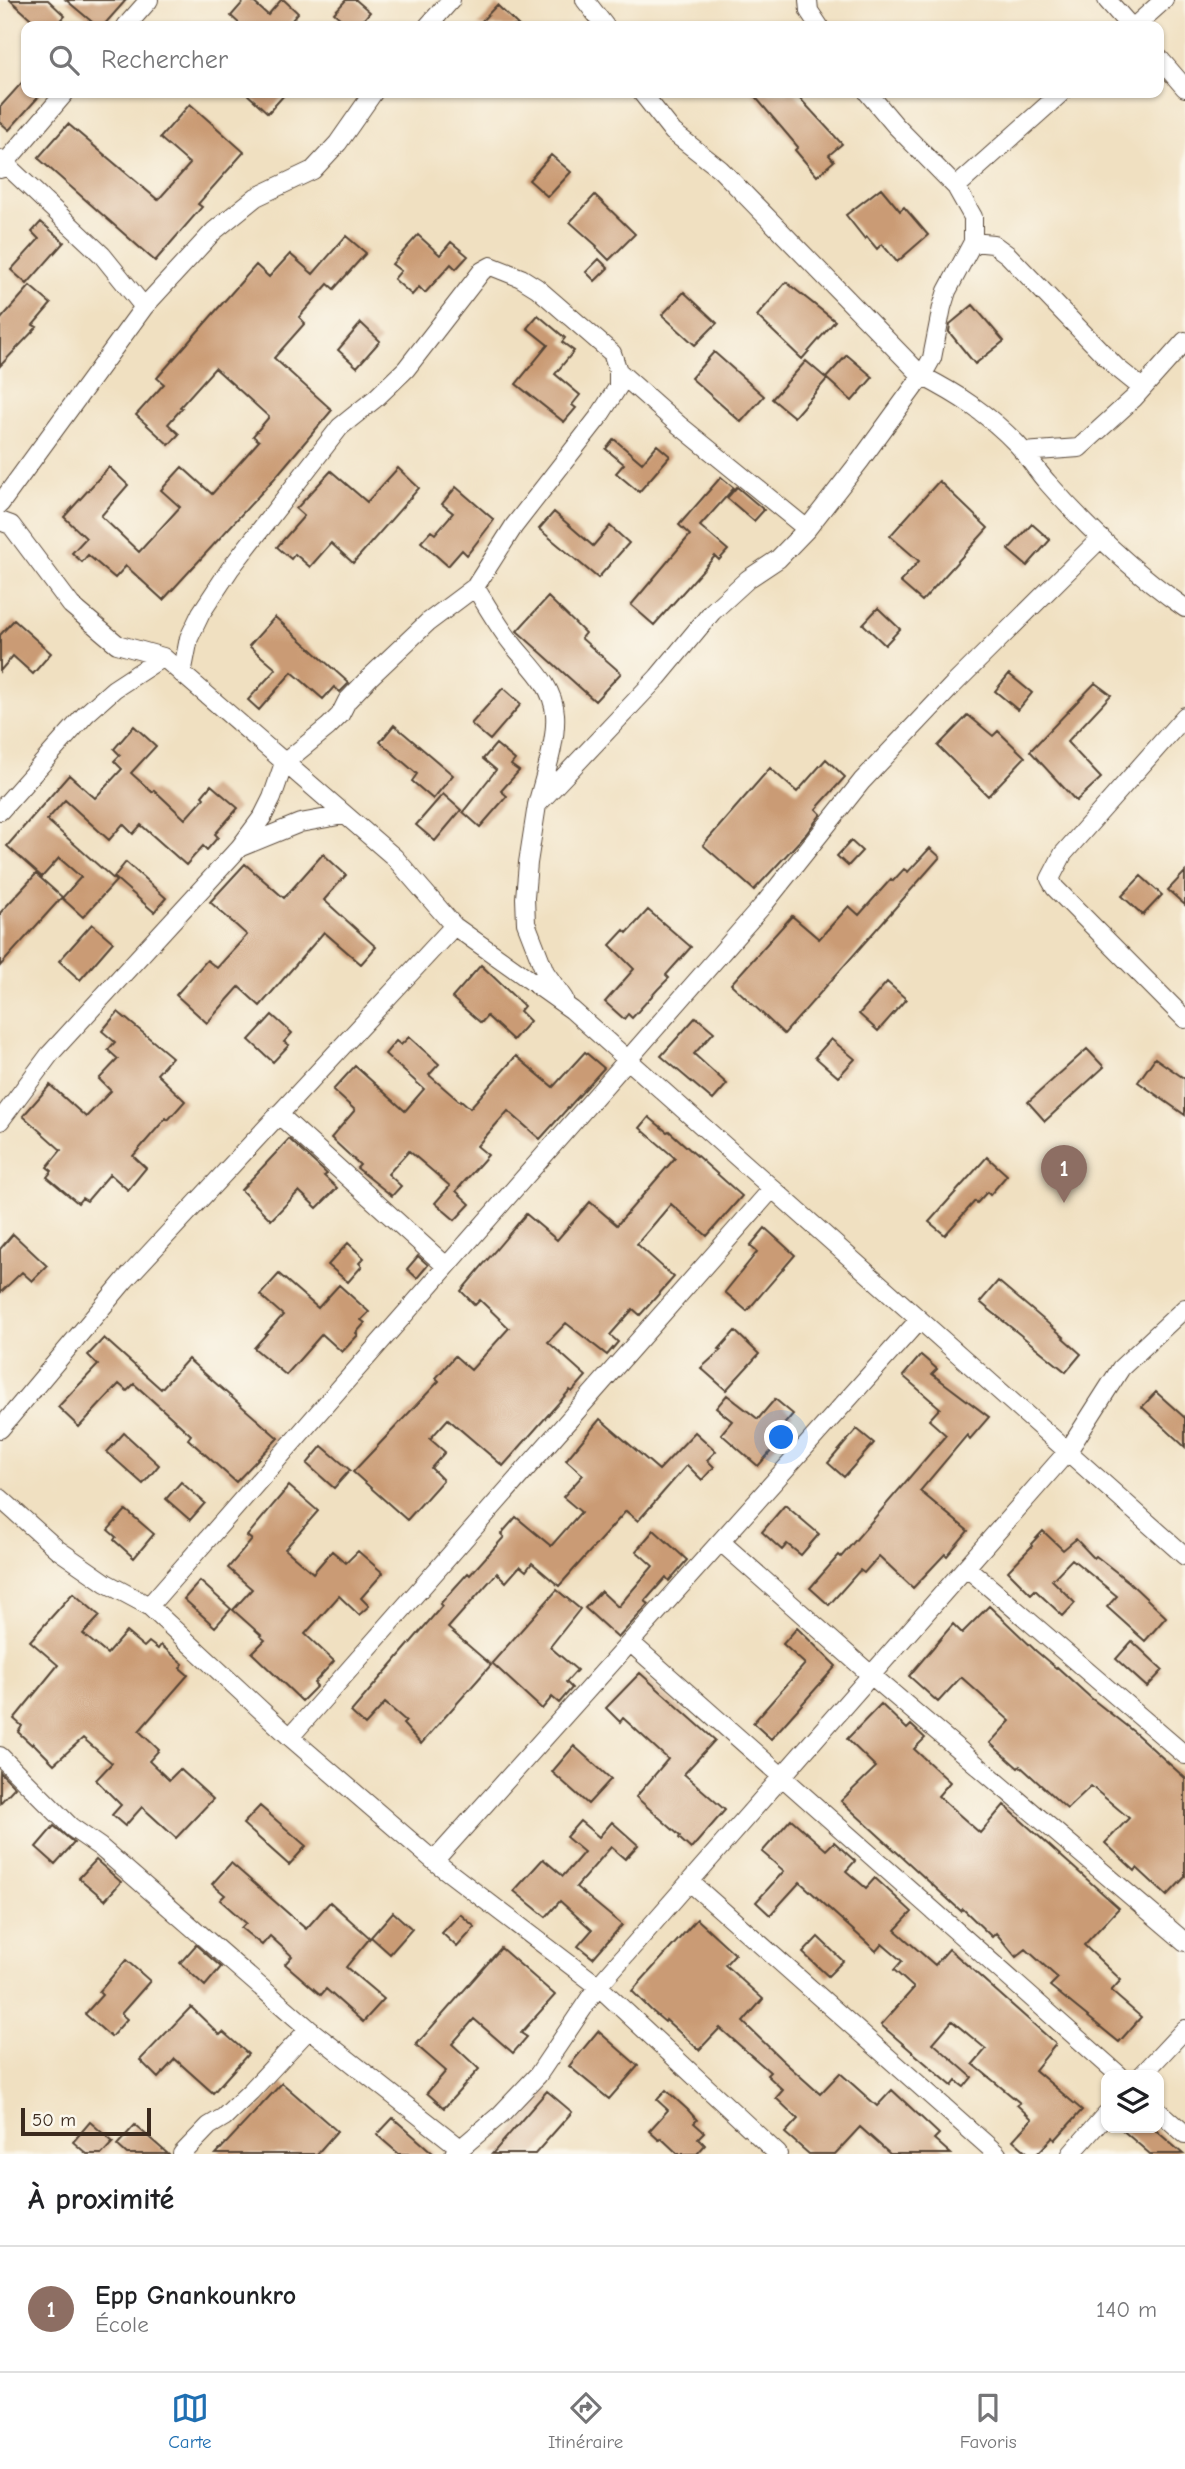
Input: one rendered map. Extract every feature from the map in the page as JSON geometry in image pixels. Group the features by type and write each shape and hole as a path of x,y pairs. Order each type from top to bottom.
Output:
{"street":[{"path":"130,21 149,0"},
{"path":"432,21 451,0"},
{"path":"585,0 601,21"},
{"path":"808,0 809,11 816,21"},
{"path":"1107,0 1127,21"},
{"path":"1138,21 1164,0"},
{"path":"1164,64 1185,88"},
{"path":"61,98 2,164 102,255 144,307"},
{"path":"0,504 144,307 214,231 256,197 313,170 338,143 370,98"},
{"path":"646,98 673,132 720,169 922,376 962,396 1023,452 1045,481 1101,538 1148,581 1185,608"},
{"path":"537,805 658,677 712,612 748,579 778,559 807,529 922,376 932,358 947,291 972,242 973,217 956,187 872,98"},
{"path":"956,187 1055,98"},
{"path":"972,242 993,244 1008,256 1115,367 1142,388"},
{"path":"0,1121 50,1054 240,847 263,816 284,762 328,727 340,715 347,701 427,623 474,587 514,526 559,471 610,401 618,387 618,371 611,353 537,288 501,269 491,267 482,271 406,369 340,427 230,569 201,613 190,638 182,674"},
{"path":"1023,452 1079,448 1142,388 1185,341"},
{"path":"618,371 679,425 807,529"},
{"path":"0,520 11,525 71,605 117,644 163,657 394,857 454,926 572,1010 1185,1556"},
{"path":"149,1606 765,903 862,781 952,686 1101,538"},
{"path":"474,587 513,645 535,668 551,698 555,714 554,735 537,805 524,898 526,923 545,972 572,1010"},
{"path":"0,811 86,714 114,689 163,657"},
{"path":"1185,716 1063,854 1050,879 1055,888 1185,1019"},
{"path":"240,847 300,823 344,815"},
{"path":"0,1429 125,1280 454,926"},
{"path":"278,1114 446,1266"},
{"path":"290,1737 772,1189"},
{"path":"0,1756 71,1827 100,1847 309,2029 456,2151 501,2114 538,2075 598,1986 1068,1451 1121,1367 1185,1308"},
{"path":"434,1861 919,1320"},
{"path":"0,1498 57,1549 106,1583 149,1606 290,1737 434,1861 598,1986 778,2154"},
{"path":"722,1542 871,1675 1185,1942"},
{"path":"966,1567 1185,1755"},
{"path":"631,1643 1113,2070"},
{"path":"690,1882 997,2154"},
{"path":"182,2154 209,2126 251,2091 309,2029"},
{"path":"1147,2070 1185,2029"},
{"path":"1164,2115 1185,2134"},
{"path":"1071,2154 1101,2121"}],"building":[{"path":"10,0 48,0 65,16 60,21 33,21"},
{"path":"66,0 126,0 107,21 91,21"},
{"path":"245,0 251,0 268,15 284,0 298,13 291,21 236,21 231,16"},
{"path":"346,0 356,0 370,12 362,21 343,21 334,13"},
{"path":"497,5 514,21 482,21"},
{"path":"21,84 21,98 38,98 9,130 0,122 0,107"},
{"path":"252,98 282,98 268,113"},
{"path":"756,98 800,98 842,144 829,155 834,161 817,176 795,150 798,147"},
{"path":"190,104 244,152 198,204 202,207 155,261 38,158 68,124 158,200 190,164 160,138"},
{"path":"551,155 571,172 548,197 529,180"},
{"path":"881,188 900,211 904,207 928,235 897,262 882,244 877,249 867,237 865,239 846,215"},
{"path":"595,195 635,234 609,260 570,222"},
{"path":"41,222 64,242 27,284 11,270 39,239 32,232"},
{"path":"418,235 440,255 451,242 468,256 456,269 451,264 425,293 419,287 412,295 394,279 401,271 392,264"},
{"path":"346,236 366,253 334,289 328,284 299,317 305,323 274,358 332,410 273,480 163,600 126,566 115,578 88,555 82,562 72,553 86,538 64,517 109,467 128,485 101,516 139,552 180,507 161,490 182,467 212,494 259,441 253,436 269,417 215,368 168,424 179,434 169,445 136,415 164,384 157,378 256,265 269,277 290,254 313,274"},
{"path":"599,259 608,268 595,281 586,272"},
{"path":"786,282 835,321 802,359 757,316"},
{"path":"30,286 51,304 33,325 37,327 0,366 0,320"},
{"path":"684,292 717,323 695,345 662,315"},
{"path":"973,305 1004,341 975,364 949,332 950,324"},
{"path":"538,315 565,338 562,342 574,351 555,374 580,395 572,405 576,408 564,422 516,384 548,345 527,328"},
{"path":"361,323 380,341 357,367 338,350"},
{"path":"714,352 764,396 741,422 691,378"},
{"path":"847,355 873,377 852,401 826,378"},
{"path":"806,361 827,379 794,417 772,399"},
{"path":"614,439 642,463 657,445 670,456 639,492 616,473 624,464 606,449"},
{"path":"398,468 419,488 353,563 331,543 310,567 295,554 291,559 277,547 304,516 296,509 331,471 367,502"},
{"path":"721,477 734,488 700,526 728,550 719,560 715,556 654,625 631,605 690,535 679,525"},
{"path":"939,481 988,528 922,601 900,582 919,561 890,536"},
{"path":"456,487 494,520 467,555 462,550 448,566 421,542 431,531 435,534 453,513 442,504"},
{"path":"737,487 764,510 754,521 727,498"},
{"path":"554,512 593,546 610,526 629,543 598,578 539,529"},
{"path":"1032,524 1050,540 1027,566 1008,550"},
{"path":"548,597 585,633 581,638 621,673 595,701 517,631"},
{"path":"878,608 900,629 885,645 863,624"},
{"path":"275,617 349,683 340,692 334,687 323,699 292,672 259,710 248,700 276,669 249,646"},
{"path":"14,620 51,653 33,674 13,656 0,671 0,635"},
{"path":"1009,674 1032,693 1018,710 995,691"},
{"path":"1095,683 1111,695 1067,742 1101,778 1076,801 1030,751"},
{"path":"503,688 521,704 490,740 471,724"},
{"path":"968,715 993,736 998,731 1025,757 988,796 938,746"},
{"path":"394,725 453,775 433,799 412,781 417,774 380,742"},
{"path":"134,726 156,746 131,773 185,819 204,798 202,796 211,785 238,808 215,834 218,837 207,850 203,846 186,865 141,825 133,834 123,824 109,840 65,800 47,820 116,881 83,917 62,898 81,877 59,858 42,877 7,846 69,775 95,798 122,769 114,761 120,755 114,749"},
{"path":"496,744 515,760 511,765 519,771 501,791 507,796 480,827 463,812 496,770 483,759"},
{"path":"826,759 845,777 816,809 821,814 806,834 754,890 703,845 770,768 797,792"},
{"path":"443,794 461,810 435,841 416,825"},
{"path":"851,841 862,851 848,866 837,856"},
{"path":"930,848 940,857 784,1034 731,984 792,916 819,939 849,906 859,915 891,879 893,881 904,869 908,872"},
{"path":"323,854 346,875 324,900 376,947 361,964 324,932 260,1006 239,987 207,1023 176,995 207,960 217,968 247,935 210,902 245,864 284,898"},
{"path":"126,862 166,898 154,912 114,877"},
{"path":"1185,872 1185,905 1168,890"},
{"path":"36,874 62,897 0,966 0,913"},
{"path":"1141,876 1162,895 1143,915 1122,896"},
{"path":"648,910 691,947 666,975 669,978 632,1018 628,1014 624,1019 605,1002 634,969 610,945 624,930 627,933"},
{"path":"92,924 113,942 80,980 59,961"},
{"path":"481,965 524,1006 520,1011 530,1021 513,1040 487,1016 481,1023 452,998"},
{"path":"887,982 906,999 878,1031 859,1014"},
{"path":"118,1012 172,1057 157,1074 185,1101 168,1120 166,1118 133,1156 146,1168 128,1190 110,1174 87,1201 82,1198 78,1203 47,1177 52,1171 47,1167 61,1150 23,1116 50,1085 86,1117 111,1091 99,1079 118,1059 108,1050 115,1042 102,1031"},
{"path":"272,1015 292,1033 284,1042 289,1045 273,1062 249,1040"},
{"path":"696,1017 714,1032 694,1054 727,1084 713,1100 661,1056"},
{"path":"409,1037 439,1064 429,1075 470,1108 516,1056 553,1087 585,1052 604,1068 540,1139 508,1111 477,1146 488,1155 456,1191 470,1204 455,1220 435,1203 450,1186 409,1151 388,1174 401,1186 392,1196 357,1168 360,1165 331,1138 355,1110 333,1090 355,1066 405,1111 424,1089 385,1054 396,1041 401,1045"},
{"path":"831,1039 855,1059 838,1077 815,1057"},
{"path":"1087,1049 1104,1067 1045,1121 1028,1102"},
{"path":"1155,1058 1185,1079 1185,1115 1138,1082"},
{"path":"649,1117 669,1131 742,1196 707,1236 671,1204 637,1244 674,1277 640,1315 633,1309 610,1335 618,1342 607,1355 566,1323 548,1342 586,1376 572,1392 570,1390 503,1466 448,1419 430,1439 445,1452 431,1468 443,1480 407,1520 353,1472 439,1381 436,1378 455,1356 471,1370 509,1328 480,1300 475,1305 461,1291 526,1214 557,1240 590,1202 617,1225 675,1158 640,1128"},
{"path":"289,1139 327,1174 324,1176 337,1188 317,1208 299,1191 271,1220 241,1190"},
{"path":"987,1157 1007,1175 990,1195 987,1192 977,1203 975,1201 945,1235 929,1222"},
{"path":"765,1228 795,1255 747,1311 725,1292 757,1252 750,1246"},
{"path":"13,1234 47,1266 32,1281 22,1272 0,1293 0,1249"},
{"path":"348,1243 364,1258 359,1263 362,1266 348,1282 328,1265"},
{"path":"418,1256 428,1265 417,1278 407,1269"},
{"path":"279,1274 318,1308 339,1285 369,1312 361,1320 365,1323 356,1333 358,1335 342,1352 322,1334 286,1375 254,1348 283,1315 260,1295"},
{"path":"998,1281 1081,1354 1066,1372 980,1302"},
{"path":"735,1331 759,1354 726,1390 701,1368 721,1350 719,1349"},
{"path":"104,1338 161,1389 188,1359 278,1438 236,1482 188,1439 191,1435 134,1384 127,1391 119,1384 79,1427 58,1407 98,1365 88,1355"},
{"path":"921,1355 937,1369 932,1374 989,1417 970,1439 967,1435 920,1491 968,1531 947,1556 945,1554 913,1588 879,1556 864,1573 860,1570 829,1605 810,1588 839,1555 841,1557 946,1435 929,1420 940,1408 903,1376"},
{"path":"1156,1392 1185,1418 1185,1447 1142,1407"},
{"path":"727,1395 758,1419 775,1399 793,1414 775,1435 781,1440 758,1466 721,1434 732,1421 716,1408"},
{"path":"600,1419 659,1470 695,1432 716,1451 707,1460 714,1467 702,1480 687,1465 638,1521 626,1511 559,1586 532,1563 526,1571 520,1566 506,1582 497,1573 448,1628 491,1665 421,1744 403,1724 406,1721 385,1703 365,1725 351,1712 442,1606 440,1604 504,1537 501,1534 516,1517 551,1546 581,1512 563,1497 583,1475 566,1460"},
{"path":"857,1429 874,1443 844,1477 828,1463"},
{"path":"124,1433 159,1465 143,1484 107,1452"},
{"path":"322,1446 350,1470 334,1488 307,1464"},
{"path":"181,1482 205,1503 190,1520 166,1499"},
{"path":"289,1486 318,1511 285,1549 313,1573 332,1551 346,1563 358,1551 383,1573 361,1598 369,1606 359,1615 339,1596 305,1634 334,1661 314,1683 317,1686 302,1701 252,1653 265,1640 233,1610 252,1589 228,1568 252,1540 247,1536"},
{"path":"785,1505 819,1534 801,1555 787,1544 782,1550 762,1532"},
{"path":"126,1510 154,1534 134,1558 114,1540 116,1537 108,1530"},
{"path":"654,1530 687,1560 669,1581 666,1577 645,1601 649,1604 618,1638 585,1608 601,1591 618,1607 653,1566 636,1551"},
{"path":"1043,1531 1063,1550 1076,1539 1094,1558 1096,1556 1129,1582 1166,1617 1145,1641 1107,1607 1117,1596 1072,1559 1052,1580 1075,1603 1063,1616 1035,1590 1031,1594 1008,1571"},
{"path":"200,1581 231,1609 215,1627 184,1599"},
{"path":"557,1590 580,1609 550,1647 577,1670 566,1682 572,1688 559,1703 552,1697 542,1709 492,1663"},
{"path":"73,1593 100,1616 83,1634 107,1654 126,1632 144,1647 149,1642 158,1649 161,1645 183,1664 180,1668 188,1675 139,1731 159,1750 149,1761 169,1780 180,1769 213,1799 176,1838 142,1807 125,1826 112,1815 121,1805 96,1780 112,1763 83,1738 54,1764 18,1732 22,1726 14,1719 58,1665 30,1641"},
{"path":"989,1606 1036,1651 1185,1778 1185,1877 1167,1896 1105,1843 1129,1818 1091,1786 1067,1809 1020,1766 1018,1768 990,1743 1010,1721 961,1677 938,1702 909,1676 953,1624 962,1633"},
{"path":"797,1628 836,1666 771,1739 753,1723 805,1664 783,1644"},
{"path":"1132,1641 1163,1670 1147,1687 1116,1659"},
{"path":"640,1673 715,1740 684,1774 725,1810 691,1849 636,1797 668,1759 623,1718 620,1722 606,1708"},
{"path":"881,1704 907,1729 911,1725 925,1738 914,1749 950,1782 938,1796 980,1833 1004,1805 1119,1908 1084,1945 1121,1980 1111,1991 1141,2017 1119,2042 1050,1986 1058,1978 1026,1949 1016,1957 996,1933 992,1937 963,1909 961,1911 841,1801 876,1767 847,1739"},
{"path":"574,1746 611,1779 588,1804 552,1772"},
{"path":"0,1772 15,1787 0,1803"},
{"path":"260,1806 306,1846 289,1865 243,1824"},
{"path":"791,1819 826,1850 834,1842 855,1861 846,1871 866,1888 875,1878 912,1912 895,1930 935,1965 949,1949 1056,2044 1035,2070 1082,2110 1055,2140 1053,2137 1037,2154 1029,2154 1013,2140 1032,2119 1017,2105 1020,2103 973,2064 986,2049 952,2021 933,2043 972,2077 964,2087 956,2081 952,2086 881,2025 914,1988 894,1970 902,1961 882,1944 876,1951 800,1882 770,1915 756,1902 784,1871 762,1852"},
{"path":"580,1821 599,1837 612,1822 638,1845 625,1859 611,1847 576,1887 622,1925 593,1958 578,1946 592,1930 560,1901 546,1917 514,1891 543,1859 563,1876 584,1852 566,1837"},
{"path":"54,1826 74,1843 55,1864 36,1847"},
{"path":"96,1860 121,1882 105,1900 79,1878"},
{"path":"231,1863 306,1929 330,1902 370,1938 346,1967 384,1999 363,2022 326,1989 321,1995 285,1964 292,1956 270,1936 262,1945 241,1928 246,1923 220,1900 225,1895 212,1884"},
{"path":"393,1912 412,1929 390,1954 371,1937"},
{"path":"460,1914 475,1927 457,1947 442,1933"},
{"path":"697,1919 735,1954 725,1965 763,1999 743,2022 781,2059 820,2094 840,2073 877,2106 892,2090 939,2134 934,2139 951,2154 890,2154 860,2127 835,2154 809,2154 785,2133 798,2119 776,2098 783,2090 767,2075 770,2072 720,2028 699,2050 651,2010 632,1991"},
{"path":"818,1937 843,1961 828,1976 803,1953"},
{"path":"196,1945 221,1967 205,1986 180,1963"},
{"path":"501,1948 555,1995 521,2033 527,2037 513,2053 474,2019 452,2044 479,2069 444,2108 427,2093 446,2071 416,2045"},
{"path":"126,1960 150,1981 121,2014 127,2019 111,2037 85,2014 102,1995 99,1992"},
{"path":"191,2007 220,2035 223,2032 248,2054 213,2093 175,2059 158,2078 140,2060"},
{"path":"598,2031 638,2066 609,2099 569,2066"},
{"path":"282,2083 337,2131 317,2154 216,2154"},
{"path":"666,2090 688,2110 697,2120 694,2123 704,2132 698,2138 705,2145 697,2154 678,2154 649,2131 668,2110 657,2100"},
{"path":"547,2091 572,2112 535,2154 492,2154"},
{"path":"393,2118 434,2154 399,2154 377,2135"},
{"path":"90,2122 113,2142 102,2154 87,2154 73,2142"},
{"path":"135,2125 168,2154 127,2154 117,2145"},
{"path":"1126,2133 1159,2133 1183,2154 1150,2154"}],"place":[{"name":"Epp Gnankounkro","path":"1064,1203"}]}
